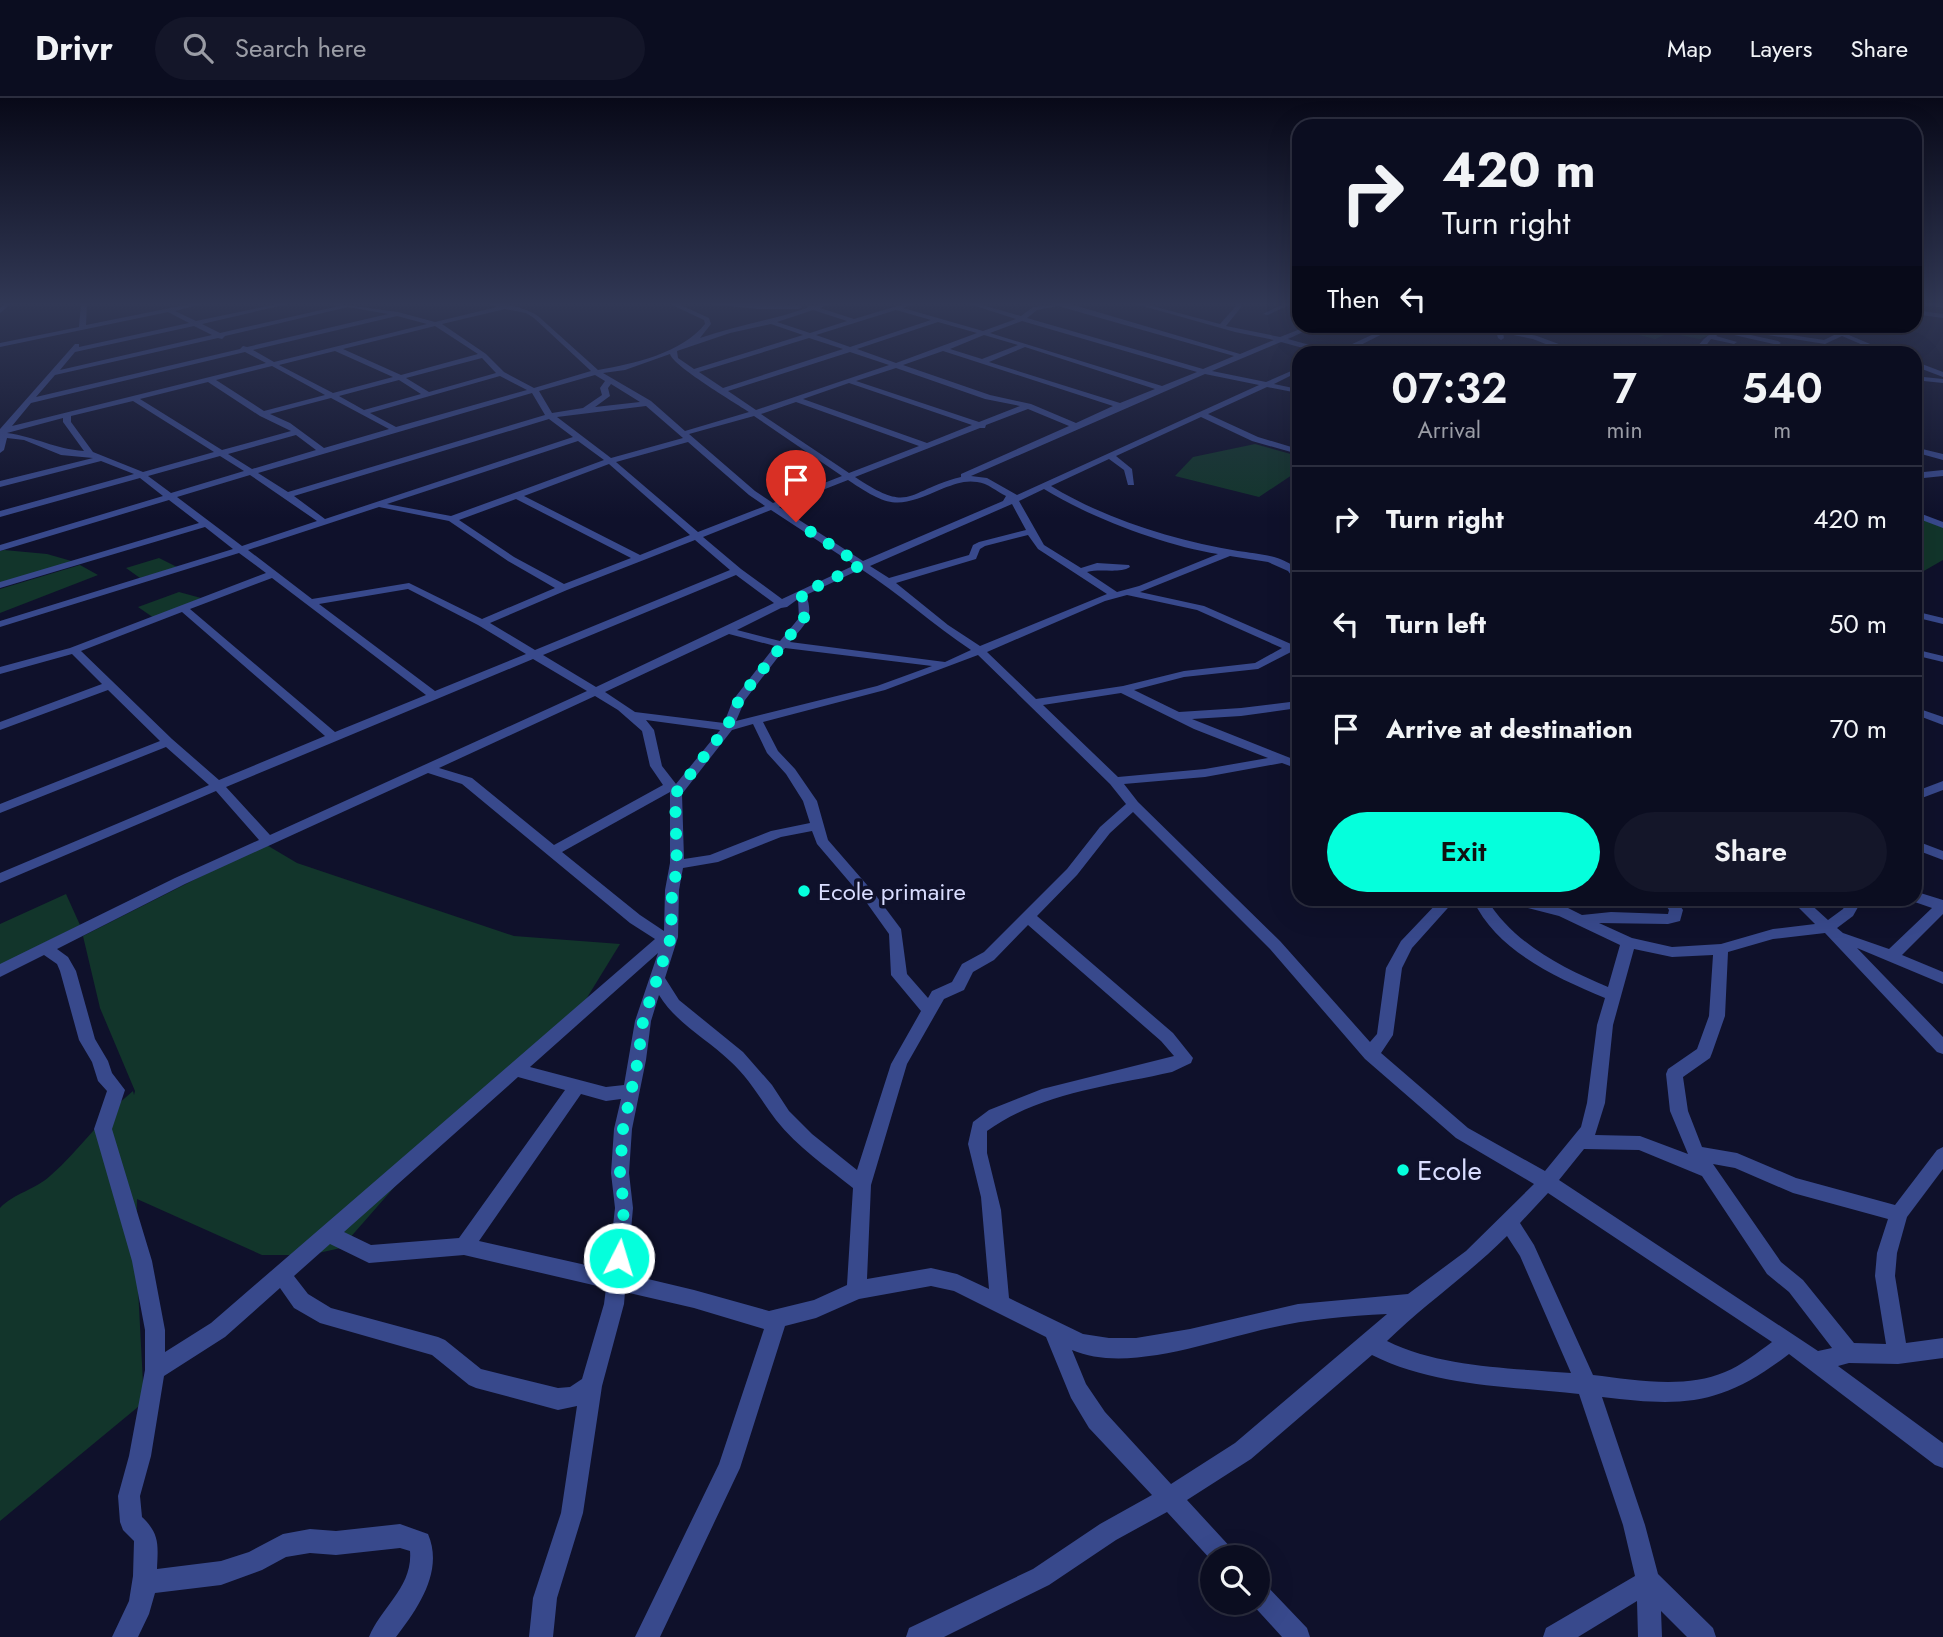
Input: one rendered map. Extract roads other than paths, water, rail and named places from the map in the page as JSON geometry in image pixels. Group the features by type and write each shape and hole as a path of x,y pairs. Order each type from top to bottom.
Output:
{"street":[{"path":"0,450 2,432 50,375"},
{"path":"30,401 141,375"},
{"path":"2,432 231,375"},
{"path":"295,375 396,430"},
{"path":"395,375 427,394"},
{"path":"263,414 408,375"},
{"path":"365,412 497,375"},
{"path":"502,375 535,391 550,416 610,461 737,571 783,604"},
{"path":"0,548 587,375"},
{"path":"602,375 648,402 685,437 773,508 888,582 979,651 1115,780 1133,806 1275,945 1371,1054 1462,1133 1548,1182 1788,1342 1943,1457"},
{"path":"696,375 872,492 902,502 1195,375"},
{"path":"722,391 771,375"},
{"path":"452,519 610,461 867,375"},
{"path":"924,375 988,397 1028,406 1077,426"},
{"path":"1022,375 1120,406"},
{"path":"1119,375 1163,389"},
{"path":"1223,375 1292,390"},
{"path":"0,971 267,840 728,631 861,565 1013,500 1288,375"},
{"path":"567,429 585,410 606,396 604,388 610,379"},
{"path":"1922,379 1943,381"},
{"path":"210,380 263,414 287,425 294,433 323,451"},
{"path":"849,381 982,426"},
{"path":"135,398 287,495 324,522"},
{"path":"796,399 928,446"},
{"path":"287,495 550,416 648,402"},
{"path":"482,623 563,588 1028,406"},
{"path":"1203,415 1255,439 1292,450"},
{"path":"67,416 67,422 90,454"},
{"path":"2,432 61,452 90,454 140,474 435,696"},
{"path":"0,514 294,433"},
{"path":"0,625 579,438"},
{"path":"1922,451 1943,457"},
{"path":"1110,456 1128,469 1131,483"},
{"path":"0,484 102,458"},
{"path":"1922,470 1940,473"},
{"path":"1922,475 1940,473"},
{"path":"947,484 978,479 1013,496 997,506"},
{"path":"1043,485 1077,506 1187,545 1270,559 1292,569"},
{"path":"517,496 639,558"},
{"path":"1013,500 1024,512 1041,547 1079,572 1123,592 1200,608 1292,647"},
{"path":"377,505 452,519 511,559 563,588"},
{"path":"1930,520 1943,513"},
{"path":"1922,517 1943,525"},
{"path":"0,585 206,524"},
{"path":"888,582 972,557 974,549 982,544 1032,531"},
{"path":"632,715 727,727 881,688 946,665 1123,592 1143,588 1228,553"},
{"path":"1103,566 1129,575 1132,579 1123,592"},
{"path":"1079,572 1103,566 1125,568"},
{"path":"0,878 333,737 737,571"},
{"path":"0,671 74,650 273,574"},
{"path":"311,602 409,586 482,623 632,715 648,730 656,766 673,790 677,863 668,938 643,1021 638,1060 623,1129 620,1172 624,1209 614,1304 592,1386 572,1513 545,1598 541,1637"},
{"path":"554,851 610,818 673,790 727,727 739,700 804,618 805,605 801,594"},
{"path":"184,609 333,737"},
{"path":"1922,616 1943,621"},
{"path":"728,631 784,645 946,665"},
{"path":"1032,703 1123,688 1184,674 1258,666 1292,649"},
{"path":"74,650 168,742 218,786 267,840"},
{"path":"1922,654 1943,659"},
{"path":"0,726 110,685"},
{"path":"1123,688 1174,716 1292,763"},
{"path":"1174,716 1241,712 1292,705"},
{"path":"1922,713 1943,721"},
{"path":"757,721 773,753 802,787 822,841 869,896 895,933 899,975 930,1012"},
{"path":"0,809 168,742"},
{"path":"1115,780 1205,774 1292,757"},
{"path":"426,768 467,781 635,919 668,938"},
{"path":"1922,794 1943,785"},
{"path":"857,1290 862,1185 899,1064 938,995 958,986 967,968 989,956 1072,872 1105,830 1133,806"},
{"path":"677,863 689,864 719,856 773,834 818,826"},
{"path":"1922,847 1943,856"},
{"path":"1892,956 1942,906 1922,900"},
{"path":"1371,1054 1385,1035 1394,968 1406,945 1442,906"},
{"path":"1484,906 1505,932 1545,962 1613,995"},
{"path":"1564,906 1580,920 1628,943 1672,952 1721,949 1773,934 1833,932 1943,978"},
{"path":"1580,920 1611,917 1668,919 1675,917 1676,910 1673,906"},
{"path":"1805,906 1833,932 1943,1048"},
{"path":"1833,932 1852,906"},
{"path":"999,1302 998,1252 991,1204 977,1145 979,1127 1012,1107 1043,1096 1172,1065 1185,1058 1167,1037 1028,917"},
{"path":"155,1370 218,1330 668,938"},
{"path":"918,1637 1041,1577 1108,1532 1169,1498 1243,1451 1370,1343 1412,1303 1473,1257 1509,1222 1548,1182 1581,1142 1593,1118 1605,1025 1628,943"},
{"path":"46,948 63,961 87,1040 100,1061 104,1076 117,1090 103,1129 142,1261 153,1309 155,1370 140,1457 129,1496 131,1522 145,1536 146,1582 138,1613 124,1637"},
{"path":"1721,949 1717,1016 1704,1053 1674,1074 1679,1111 1696,1153 1774,1268 1796,1286 1849,1353"},
{"path":"657,978 673,1004 737,1057 766,1090 783,1116 806,1139 862,1185"},
{"path":"518,1070 606,1094 631,1091"},
{"path":"464,1246 578,1085"},
{"path":"1581,1142 1640,1143 1710,1172"},
{"path":"1696,1153 1737,1161 1793,1185 1899,1214"},
{"path":"1898,1354 1885,1276 1888,1253 1899,1214 1943,1155"},
{"path":"1509,1222 1527,1251 1587,1385 1634,1525 1648,1581 1650,1637"},
{"path":"327,1235 369,1254 464,1246 694,1299 769,1321 816,1309 857,1290 931,1277 957,1283 1081,1344 1134,1349 1297,1313 1412,1303"},
{"path":"282,1275 300,1301 327,1316 438,1347 475,1378 558,1399 573,1398 592,1386"},
{"path":"647,1637 729,1468 777,1320"},
{"path":"1053,1329 1078,1391 1097,1420 1213,1545"},
{"path":"1370,1343 1401,1358 1425,1365 1502,1377 1644,1391 1697,1390 1744,1375 1788,1342"},
{"path":"1815,1362 1849,1353 1898,1354 1943,1348"},
{"path":"146,1582 221,1573 254,1562 283,1546 310,1541 336,1543 400,1536 420,1542 424,1553 415,1585 381,1637"},
{"path":"1555,1637 1648,1581"},
{"path":"1648,1581 1704,1637"},
{"path":"1270,1606 1298,1637"}],"place":[{"name":"Ecole primaire","path":"804,891"},
{"name":"Ecole","path":"1403,1170"}]}
